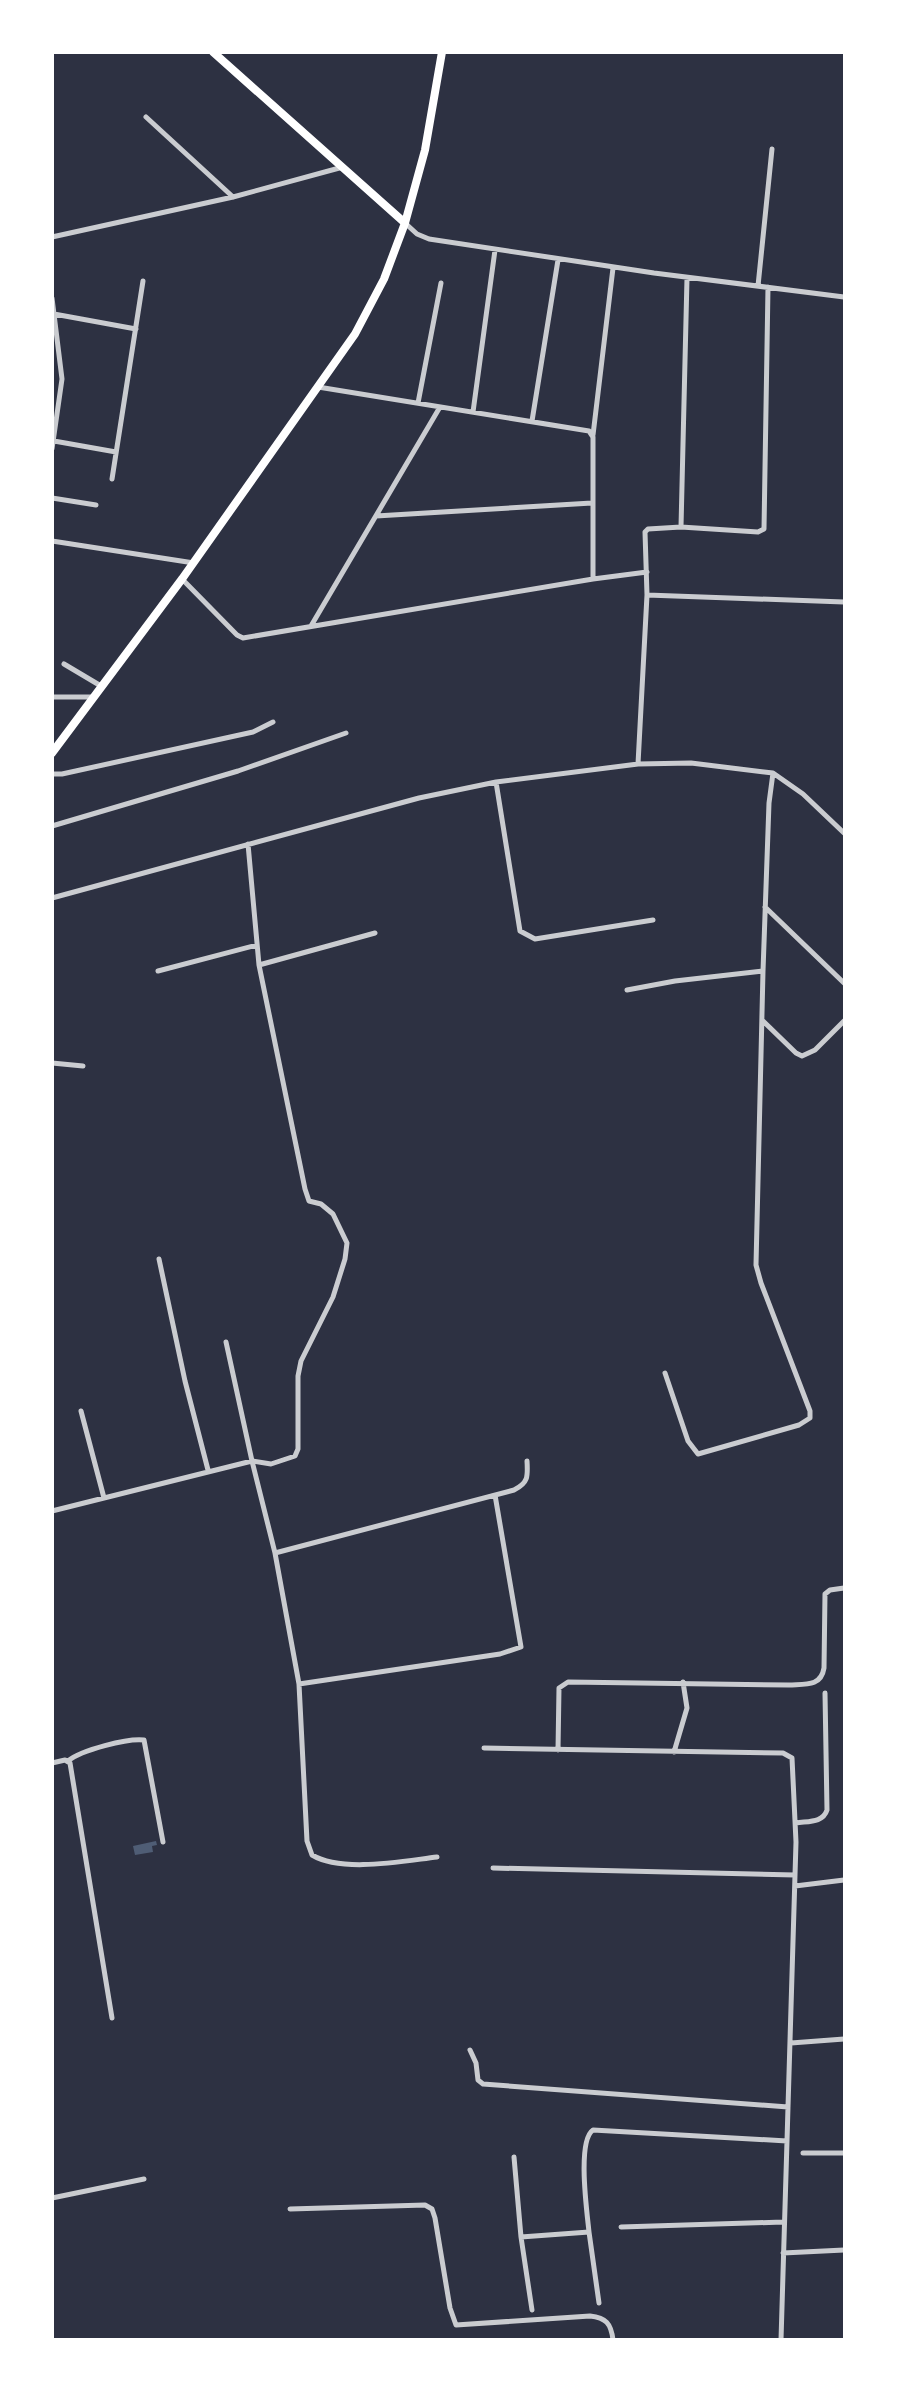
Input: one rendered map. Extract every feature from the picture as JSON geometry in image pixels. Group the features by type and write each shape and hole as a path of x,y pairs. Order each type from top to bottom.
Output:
{"main road":[{"path":"213,52 405,223"},
{"path":"52,753 182,579 355,334 384,279 405,223 425,150 442,52"}],"street":[{"path":"146,117 233,197"},
{"path":"758,286 772,149"},
{"path":"52,237 233,197 343,167"},
{"path":"405,223 417,234 429,238 495,250 687,278 844,297"},
{"path":"473,412 495,250"},
{"path":"532,421 558,260"},
{"path":"593,579 593,437 613,268"},
{"path":"681,527 687,278"},
{"path":"112,478 143,281"},
{"path":"418,403 441,283"},
{"path":"638,764 647,595 645,532 648,529 681,527 758,532 764,529 768,287"},
{"path":"52,298 62,379 52,449"},
{"path":"54,314 136,329"},
{"path":"318,387 584,429 592,433 593,437"},
{"path":"311,626 440,407"},
{"path":"54,441 116,452"},
{"path":"52,498 96,505"},
{"path":"376,516 592,503"},
{"path":"52,541 194,562"},
{"path":"182,579 239,637 647,572"},
{"path":"647,595 844,602"},
{"path":"64,664 101,686"},
{"path":"52,697 92,697"},
{"path":"52,774 63,774 253,732 273,722"},
{"path":"52,826 238,771 346,733"},
{"path":"52,898 419,798 496,782 578,769 638,764 691,763 742,767 773,773 798,790 844,832"},
{"path":"665,1373 688,1441 698,1454 798,1425 810,1418 810,1411 760,1283 756,1264 765,907 769,803 773,773"},
{"path":"496,782 520,931 527,937 535,939 653,920"},
{"path":"52,1511 208,1470 252,1461 264,1465 285,1461 295,1456 298,1449 298,1376 301,1361 325,1318 345,1259 347,1243 333,1214 321,1204 309,1201 305,1189 259,965 248,844"},
{"path":"765,907 844,983"},
{"path":"259,965 375,933"},
{"path":"158,971 257,945"},
{"path":"627,990 697,978 763,971"},
{"path":"762,1020 802,1056 815,1050 844,1021"},
{"path":"52,1063 83,1066"},
{"path":"159,1259 185,1381 208,1470"},
{"path":"226,1342 275,1553 299,1684 307,1841 312,1856 332,1863 359,1864 437,1857"},
{"path":"81,1411 104,1498"},
{"path":"275,1553 495,1495 523,1485 528,1479 526,1461"},
{"path":"299,1684 500,1654 521,1647 495,1495"},
{"path":"558,1750 559,1688 562,1684 683,1682 789,1685 817,1682 823,1677 825,1668 825,1594 830,1590 844,1588"},
{"path":"674,1752 687,1708 683,1682"},
{"path":"796,1823 819,1820 827,1810 825,1693"},
{"path":"52,1763 68,1761 87,1752 133,1740 144,1740 163,1842"},
{"path":"484,1748 788,1755 792,1758 796,1823 795,1886 783,2222 782,2340"},
{"path":"68,1761 90,1878 112,2018"},
{"path":"493,1868 795,1875"},
{"path":"795,1886 844,1880"},
{"path":"791,2043 844,2039"},
{"path":"470,2050 476,2063 478,2080 483,2084 788,2106"},
{"path":"600,2303 589,2232 585,2164 586,2139 593,2130 787,2141"},
{"path":"803,2153 844,2153"},
{"path":"514,2157 521,2237 532,2310"},
{"path":"52,2198 144,2180"},
{"path":"290,2209 425,2205 432,2209 435,2218 450,2308 456,2325 590,2316 603,2318 609,2323 613,2340"},
{"path":"621,2227 783,2222"},
{"path":"521,2237 589,2232"},
{"path":"783,2253 844,2250"}],"water":[{"path":"156,1841 157,1845 152,1846 153,1852 135,1855 133,1846"}]}
